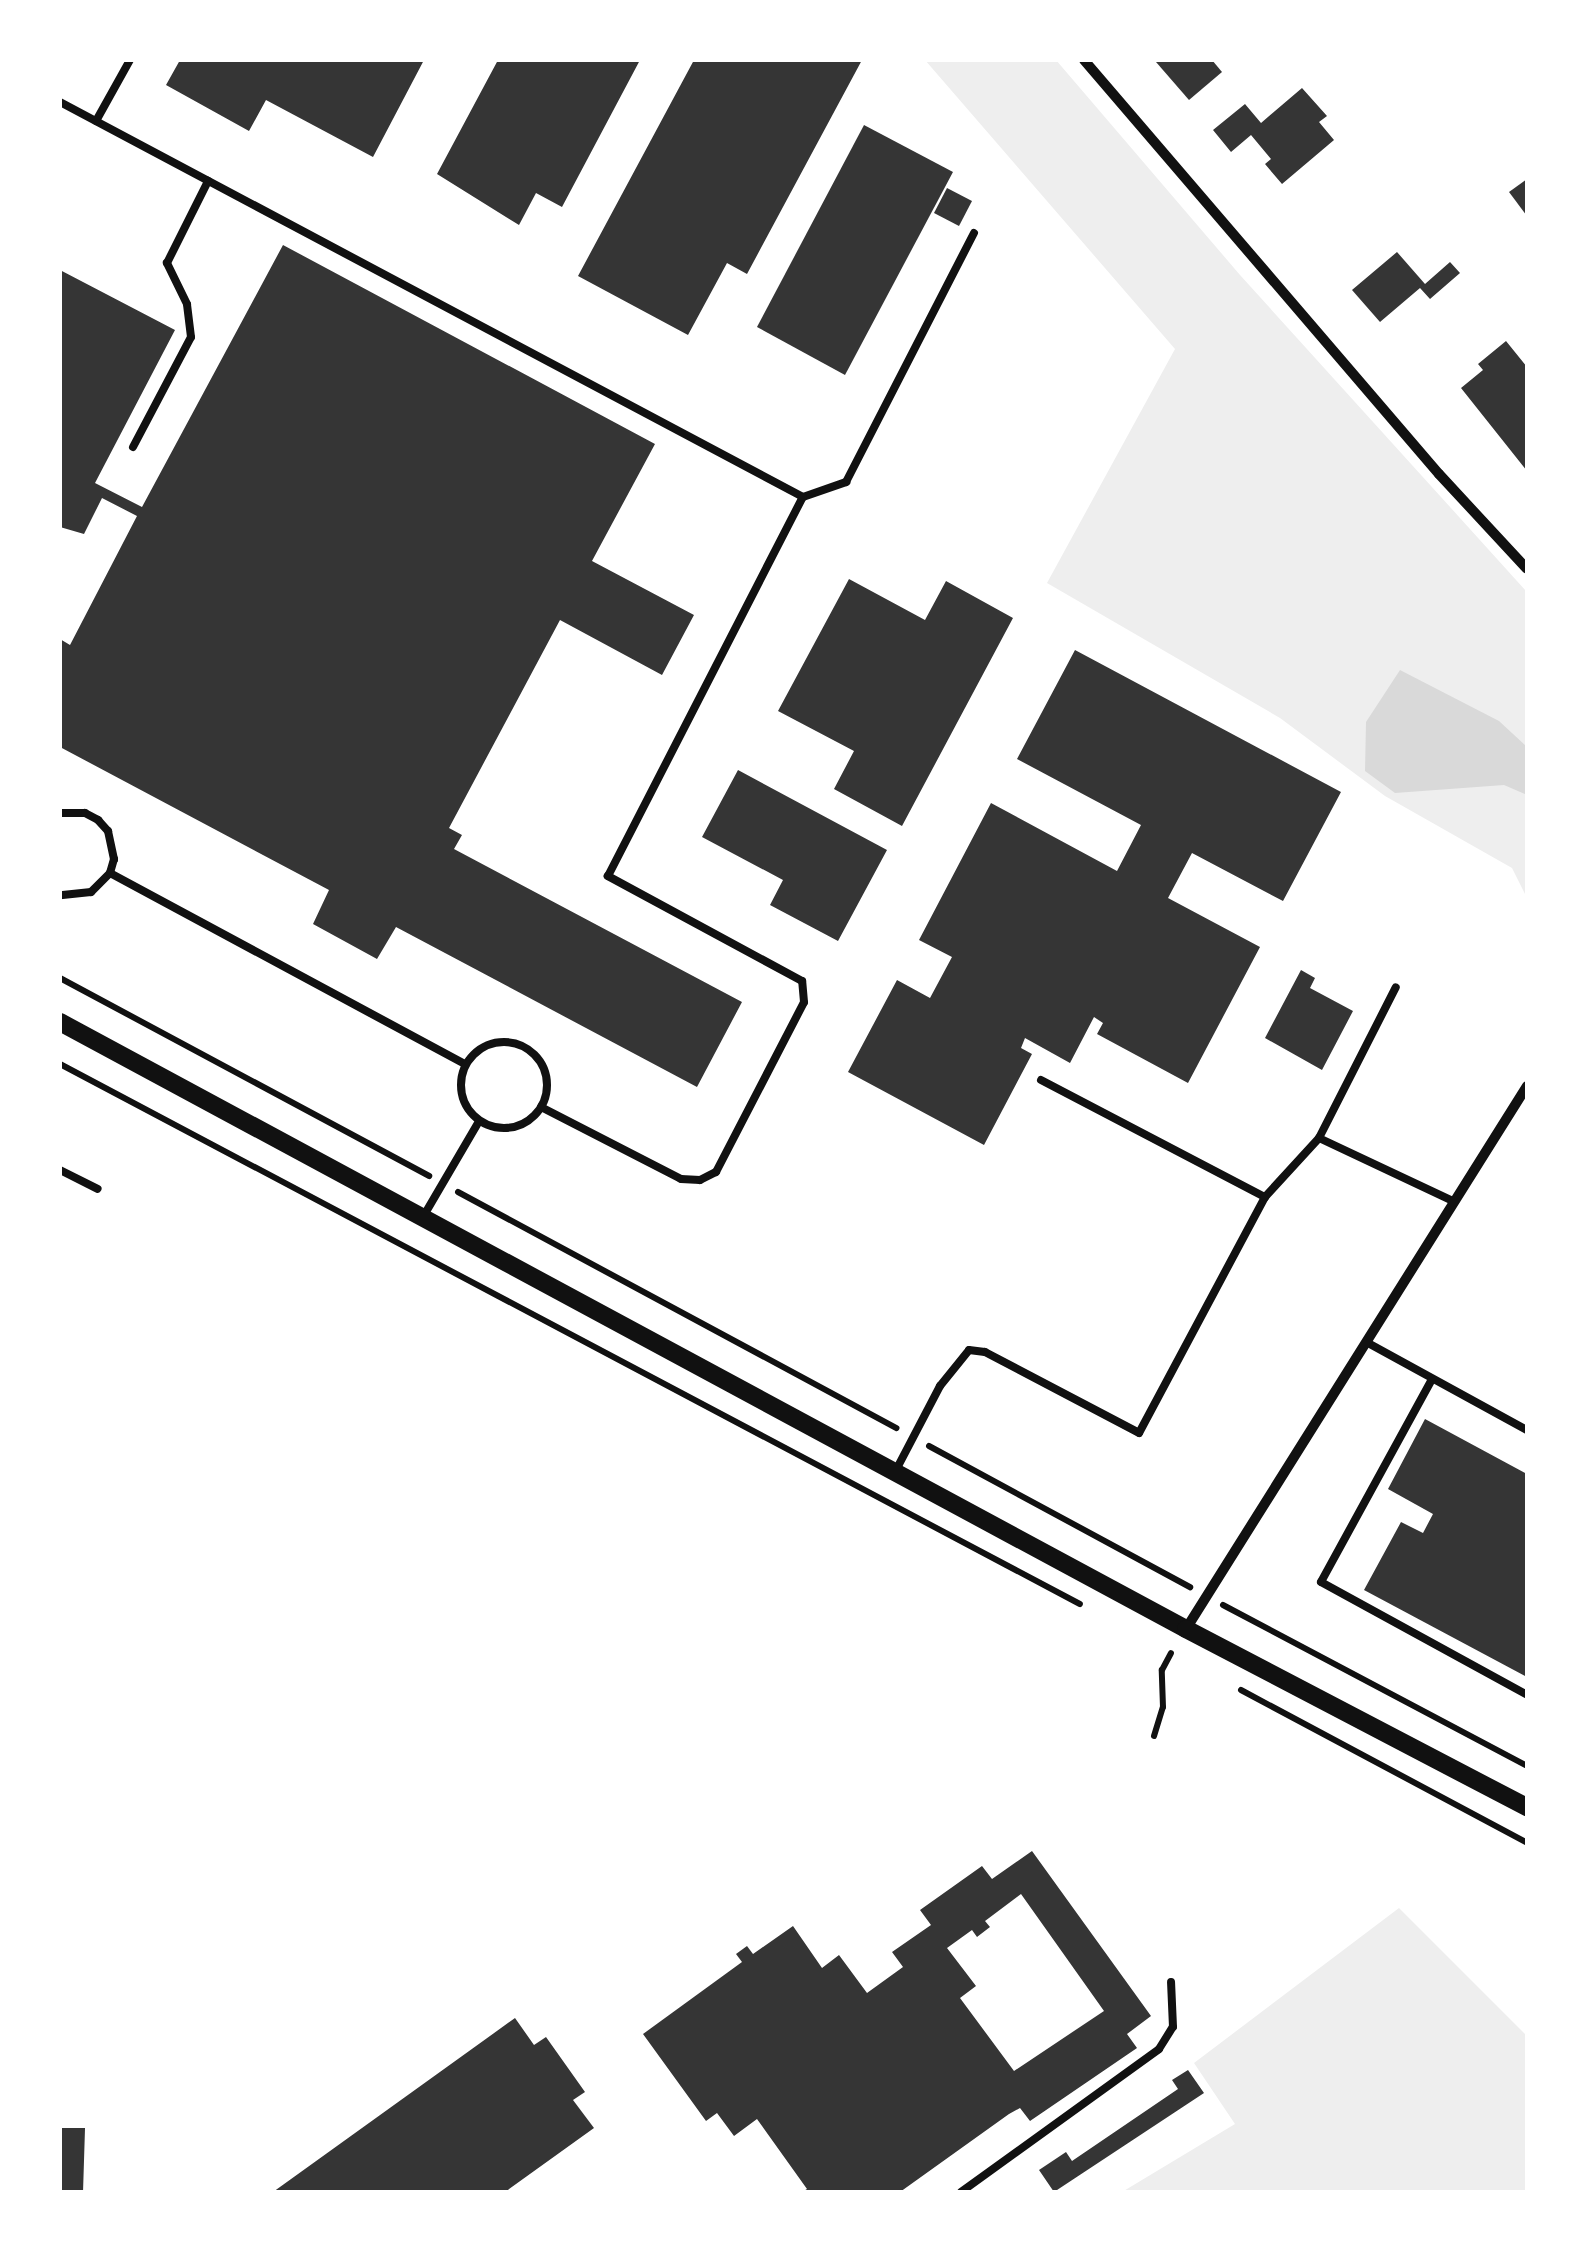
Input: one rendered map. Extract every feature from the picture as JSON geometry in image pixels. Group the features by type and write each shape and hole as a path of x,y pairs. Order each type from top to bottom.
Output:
{"street":[{"path":"1084,60 1439,474 1527,568"},
{"path":"60,1022 1186,1629 1527,1807"},
{"path":"1186,1629 1527,1086"}],"lane":[{"path":"96,121 130,60"},
{"path":"60,102 804,497"},
{"path":"132,448 191,338 187,304 167,263 208,180"},
{"path":"541,1107 680,1180 700,1180 716,1172 726,1156 804,1002 802,982 608,876 804,497 846,482 974,233"},
{"path":"60,813 85,814 108,831 114,844 110,873 92,892 60,895"},
{"path":"110,873 466,1064"},
{"path":"896,1472 940,1386 969,1350 984,1352 1139,1433 1264,1196 1319,1138 1396,987"},
{"path":"499,1041 526,1047 544,1067 547,1081 541,1107 520,1125 492,1127 480,1121 463,1101 461,1076 466,1064 486,1045 499,1041"},
{"path":"1041,1080 1264,1196"},
{"path":"424,1217 480,1121"},
{"path":"1319,1138 1456,1202"},
{"path":"60,1170 98,1189"},
{"path":"1368,1343 1431,1381 1527,1430"},
{"path":"1431,1381 1320,1582 1527,1695"},
{"path":"961,2192 1159,2049 1173,2027 1171,1982"}],"path":[{"path":"60,978 1527,1766"},
{"path":"60,1064 1083,1606"},
{"path":"1154,1644 1188,1662"},
{"path":"1154,1736 1163,1706 1162,1670 1171,1653"},
{"path":"1239,1689 1527,1843"}],"shaded area":[{"path":"925,60 1056,60 1240,275 1527,592 1527,898 1512,868 1385,796 1280,718 1047,583 1175,349"},
{"path":"1400,670 1499,721 1527,747 1527,795 1504,785 1395,793 1365,771 1366,722"},
{"path":"1399,1908 1527,2036 1527,2192 1122,2192 1235,2124 1194,2063"}],"building":[{"path":"180,60 424,60 373,157 266,100 249,131 166,85"},
{"path":"498,60 640,60 562,207 536,193 519,225 437,174"},
{"path":"694,60 862,60 747,274 727,263 688,335 578,276"},
{"path":"1212,60 1222,72 1189,100 1156,62"},
{"path":"1302,88 1327,116 1319,122 1334,140 1282,184 1265,164 1271,159 1251,135 1231,152 1213,130 1245,104 1261,123"},
{"path":"864,125 953,172 845,375 757,327"},
{"path":"1527,179 1527,216 1509,192"},
{"path":"947,188 972,201 959,226 934,213"},
{"path":"283,245 655,444 592,561 694,615 662,675 560,620 449,828 462,835 454,849 742,1002 697,1087 396,927 377,959 313,924 329,890 60,747 60,639 70,645 137,516 102,498 84,534 60,527 60,270 175,330 95,483 142,507"},
{"path":"1397,252 1425,284 1450,262 1460,273 1430,299 1420,288 1380,322 1352,290"},
{"path":"1506,341 1527,367 1527,471 1461,388 1483,370 1478,364"},
{"path":"849,579 925,620 946,581 1013,618 902,826 834,789 854,751 778,711"},
{"path":"1075,650 1341,792 1283,901 1192,853 1168,898 1260,947 1188,1083 1097,1034 1103,1023 1094,1017 1070,1063 1025,1038 1021,1048 1032,1054 984,1145 848,1072 897,980 930,998 952,957 919,940 991,803 1117,871 1141,825 1017,759"},
{"path":"738,770 887,850 838,941 770,905 783,880 702,837"},
{"path":"1301,970 1315,978 1310,988 1353,1011 1322,1070 1265,1038"},
{"path":"1425,1419 1527,1474 1527,1677 1364,1590 1401,1522 1423,1533 1433,1514 1388,1489"},
{"path":"1032,1851 1151,2016 1127,2034 1137,2048 1030,2121 1020,2108 1009,2114 900,2192 802,2192 807,2189 757,2119 734,2136 717,2113 706,2121 643,2034 742,1962 736,1954 747,1946 753,1954 793,1926 822,1968 839,1955 867,1993 903,1967 892,1952 931,1925 920,1910 982,1866 992,1879","holes":["1021,1894 1104,2011 1014,2071 960,1998 976,1986 947,1948 972,1930 977,1937 990,1927 985,1921"]},
{"path":"515,2018 534,2045 546,2037 585,2092 573,2100 594,2128 505,2192 273,2192"},
{"path":"1188,2070 1204,2093 1054,2192 1039,2170 1066,2152 1072,2161 1178,2089 1172,2080"},
{"path":"60,2128 85,2128 83,2192 60,2192"}]}
